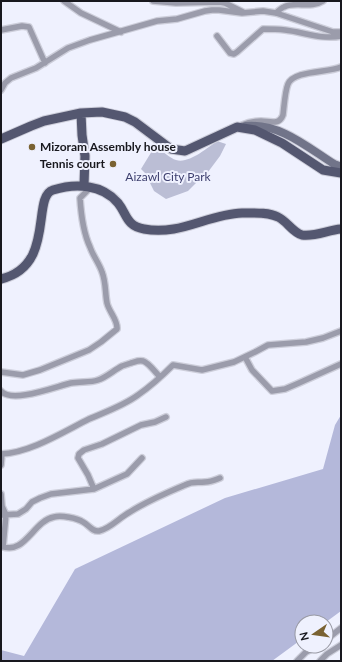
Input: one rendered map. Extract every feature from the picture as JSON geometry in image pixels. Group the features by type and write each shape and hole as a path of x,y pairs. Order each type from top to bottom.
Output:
{"main road":[{"path":"1,138 44,121 81,113 102,112 125,117 135,122 171,149 185,151 237,127 260,126 273,129 298,140 334,164 341,166"},
{"path":"81,113 88,186"},
{"path":"237,127 255,130 282,143 323,170 341,173"},
{"path":"1,279 20,271 26,266 33,256 37,243 45,198 47,194 56,189 88,186 103,191 112,197 130,222 144,229 177,229 224,216 241,213 278,217 295,232 301,234 310,235 341,229"}],"street":[{"path":"64,1 81,13 121,32"},
{"path":"153,1 220,2 245,13"},
{"path":"276,13 285,6 313,5 323,1"},
{"path":"1,90 5,83 11,78 36,68 68,48 157,21 177,19 205,11 212,10 245,13 263,11 276,13 333,32 341,32"},
{"path":"1,30 22,26 29,27 45,63"},
{"path":"217,36 230,53 234,54 263,29 284,29 332,38 341,36"},
{"path":"237,127 253,121 275,123 279,121 283,116 287,85 290,79 301,75 340,68"},
{"path":"1,372 23,375 40,370 89,350 118,328 107,303 103,275 90,247 81,213 80,198 88,186"},
{"path":"1,465 2,454 11,454 29,448 119,406 138,395 173,365 202,370 234,362 268,345 306,342 323,338 341,331"},
{"path":"245,357 252,370 272,391 285,389 299,384 341,364"},
{"path":"1,391 3,394 23,395 40,392 73,382 98,380 122,366 137,361 146,363 160,377"},
{"path":"94,489 78,458 79,454 84,450 102,444 141,425 155,422 166,417"},
{"path":"3,515 18,514 26,509 32,502 51,494 94,489 127,474 142,458"},
{"path":"1,494 3,515 2,547 14,547 25,542 42,522 54,517 68,517 78,520 83,522 92,530 98,531 107,528 127,513 141,505 186,484 195,482 212,482 220,478"},
{"path":"320,661 327,654 341,645"}],"green space":[{"name":"Aizawl City Park","path":"217,141 226,144 220,156 205,176 188,191 166,199 154,191 145,173 141,169 155,146 171,158 181,161 198,155"}],"shaded area":[{"path":"341,415 341,611 334,616 334,614 294,614 294,645 272,661 1,661 1,650 24,656 75,569 225,498 323,469 335,425"}],"place":[{"name":"Mizoram Assembly house","path":"32,147"},
{"name":"Tennis court","path":"113,164"}]}
